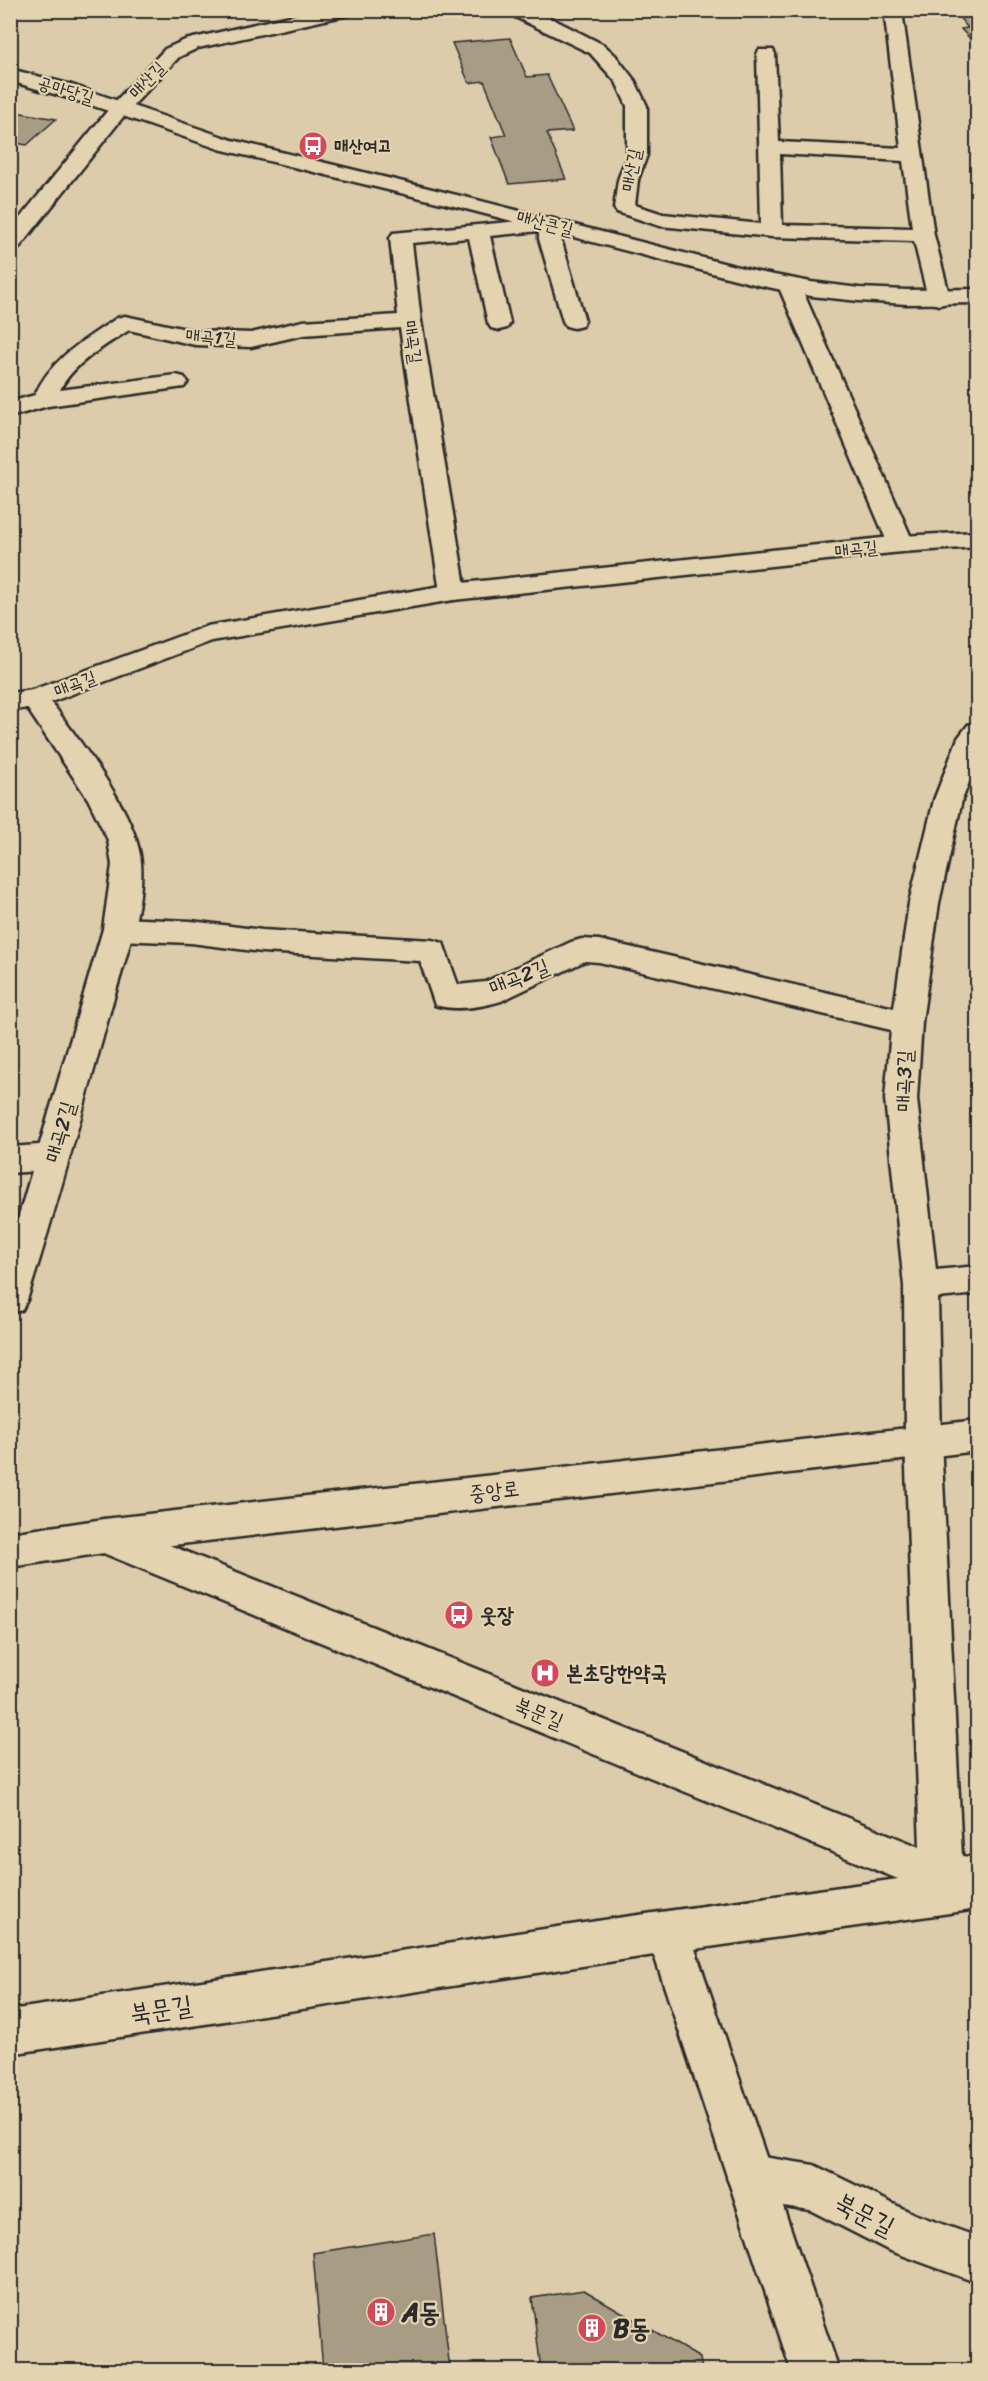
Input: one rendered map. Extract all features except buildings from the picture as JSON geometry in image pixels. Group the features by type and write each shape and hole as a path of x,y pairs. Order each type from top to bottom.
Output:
{"street":[{"name":"매산길","path":"10,244 120,108 172,54 192,44 343,10"},
{"name":"매산길","path":"516,10 597,49 625,81 636,106 637,155 628,180 624,208 660,220 772,231 922,235"},
{"path":"889,10 894,18 922,235 939,298"},
{"path":"766,54 771,148 772,231"},
{"name":"공마당길","path":"10,75 46,83 120,108"},
{"name":"매산큰길","path":"120,108 188,134 226,145 789,285 847,293 939,298 978,296"},
{"path":"771,148 912,155"},
{"path":"549,224 550,239 574,321"},
{"name":"매곡길","path":"453,592 410,321 401,238 549,224"},
{"path":"478,231 499,323"},
{"name":"매곡길","path":"789,285 901,544"},
{"name":"매곡1길","path":"45,399 49,386 58,374 81,353 124,323 195,338 251,340 303,328 410,321"},
{"path":"10,410 45,399 176,382"},
{"name":"매곡길","path":"22,700 207,634 453,592 901,544 978,539"},
{"name":"매곡2길","path":"10,1300 118,929 125,883 126,855 119,829 65,741 22,700"},
{"name":"매곡3길","path":"966,1880 923,1442 921,1286 901,1099 907,1022 924,903 948,800 972,738 978,731"},
{"name":"매곡2길","path":"118,929 191,932 262,941 432,951 446,997 490,993 582,950 599,951 907,1022"},
{"path":"10,1160 53,1157"},
{"path":"921,1286 978,1280"},
{"name":"중앙로","path":"10,1550 104,1536 978,1435"},
{"name":"북문길","path":"104,1536 966,1880"},
{"name":"북문길","path":"10,2032 668,1932 966,1880"},
{"path":"668,1932 815,2370"},
{"name":"북문길","path":"750,2178 814,2188 904,2234 978,2260"}],"place":[{"name":"매산여고","path":"313,146"},
{"name":"웃장","path":"459,1615"},
{"name":"본초당한약국","path":"545,1673"},
{"name":"A동","path":"381,2312"},
{"name":"B동","path":"592,2328"}]}
